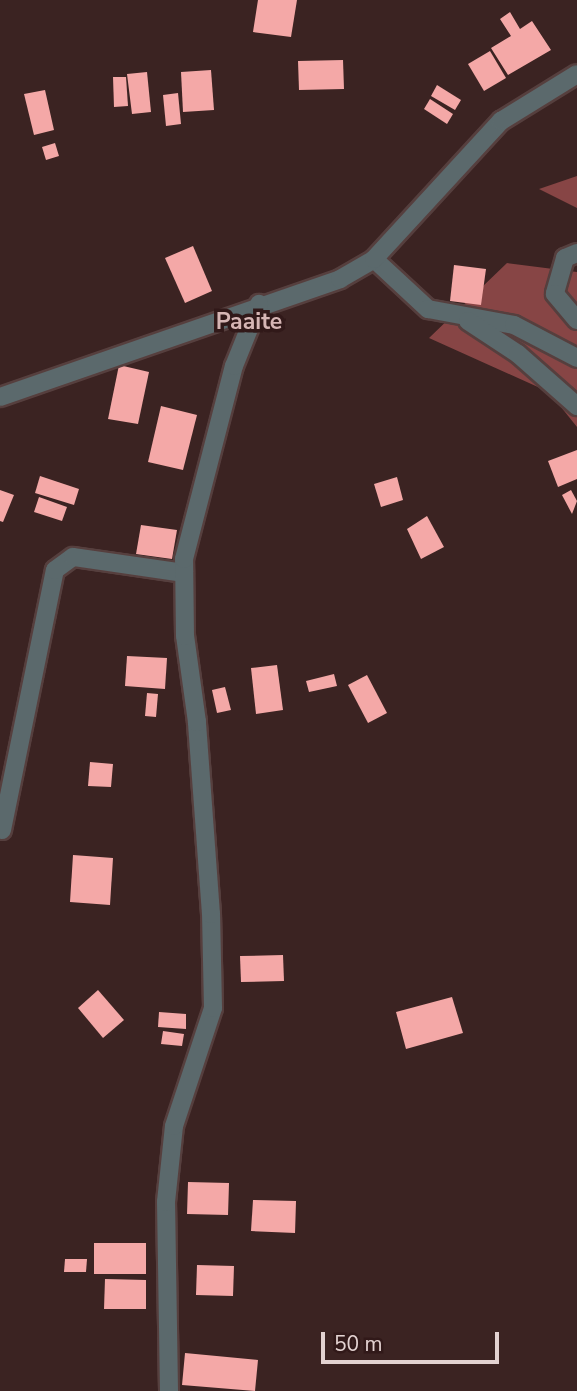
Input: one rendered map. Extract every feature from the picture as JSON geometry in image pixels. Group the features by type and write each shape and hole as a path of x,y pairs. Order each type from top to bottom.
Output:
{"street":[{"path":"0,397 259,304 321,288 374,259 501,121 577,74"},
{"path":"577,253 565,258 555,294 577,320"},
{"path":"374,259 428,309 465,319 514,325 577,358"},
{"path":"169,1391 167,1190 174,1126 213,1008 211,914 197,722 185,636 184,573 209,453 234,366 259,304"},
{"path":"465,319 518,354 577,406"},
{"path":"2,830 55,570 73,557 184,573"}],"shaded area":[{"path":"577,176 577,208 539,189"},
{"path":"507,263 577,272 577,427 549,392 429,338"}],"building":[{"path":"258,0 297,0 291,37 253,32"},
{"path":"510,12 520,29 532,21 551,50 508,75 491,48 511,36 500,19"},
{"path":"490,51 506,78 484,91 468,64"},
{"path":"343,60 344,89 299,90 298,61"},
{"path":"211,70 214,110 183,112 181,72"},
{"path":"147,72 151,112 132,114 127,74"},
{"path":"113,77 126,77 128,106 114,107"},
{"path":"437,85 461,100 455,110 431,96"},
{"path":"45,90 54,130 34,135 24,94"},
{"path":"178,93 181,124 166,126 163,95"},
{"path":"430,99 453,114 447,124 424,109"},
{"path":"55,143 59,156 46,160 42,147"},
{"path":"193,246 212,291 185,303 165,258"},
{"path":"454,265 486,269 481,305 450,301"},
{"path":"119,365 149,372 138,424 108,419"},
{"path":"161,406 197,415 183,470 148,462"},
{"path":"577,450 577,479 558,487 548,461"},
{"path":"40,476 79,489 74,505 35,493"},
{"path":"397,477 403,500 381,507 374,484"},
{"path":"0,490 14,495 3,522 0,521"},
{"path":"571,490 577,501 572,514 562,495"},
{"path":"39,497 67,507 62,521 34,512"},
{"path":"427,516 444,547 421,559 407,529"},
{"path":"141,525 177,530 172,559 136,554"},
{"path":"127,656 167,658 165,689 125,686"},
{"path":"277,665 283,710 256,714 251,668"},
{"path":"334,674 337,686 309,692 306,681"},
{"path":"367,675 387,713 368,723 348,685"},
{"path":"225,687 231,710 217,713 212,690"},
{"path":"147,693 158,694 156,717 145,716"},
{"path":"90,762 113,764 111,787 88,786"},
{"path":"73,855 113,858 110,905 70,902"},
{"path":"283,955 284,981 241,982 240,956"},
{"path":"98,990 124,1020 103,1038 78,1008"},
{"path":"452,997 463,1033 406,1049 396,1012"},
{"path":"159,1012 186,1014 186,1029 158,1027"},
{"path":"163,1031 184,1034 182,1046 161,1044"},
{"path":"188,1182 229,1183 228,1215 187,1214"},
{"path":"253,1200 296,1201 295,1233 251,1231"},
{"path":"94,1243 146,1243 146,1274 94,1274"},
{"path":"65,1259 87,1259 86,1272 64,1272"},
{"path":"197,1265 234,1266 233,1296 196,1295"},
{"path":"105,1279 146,1280 146,1309 104,1309"},
{"path":"185,1353 258,1360 255,1391 182,1385"}],"district":[{"name":"Paaite","path":"249,322"}]}
